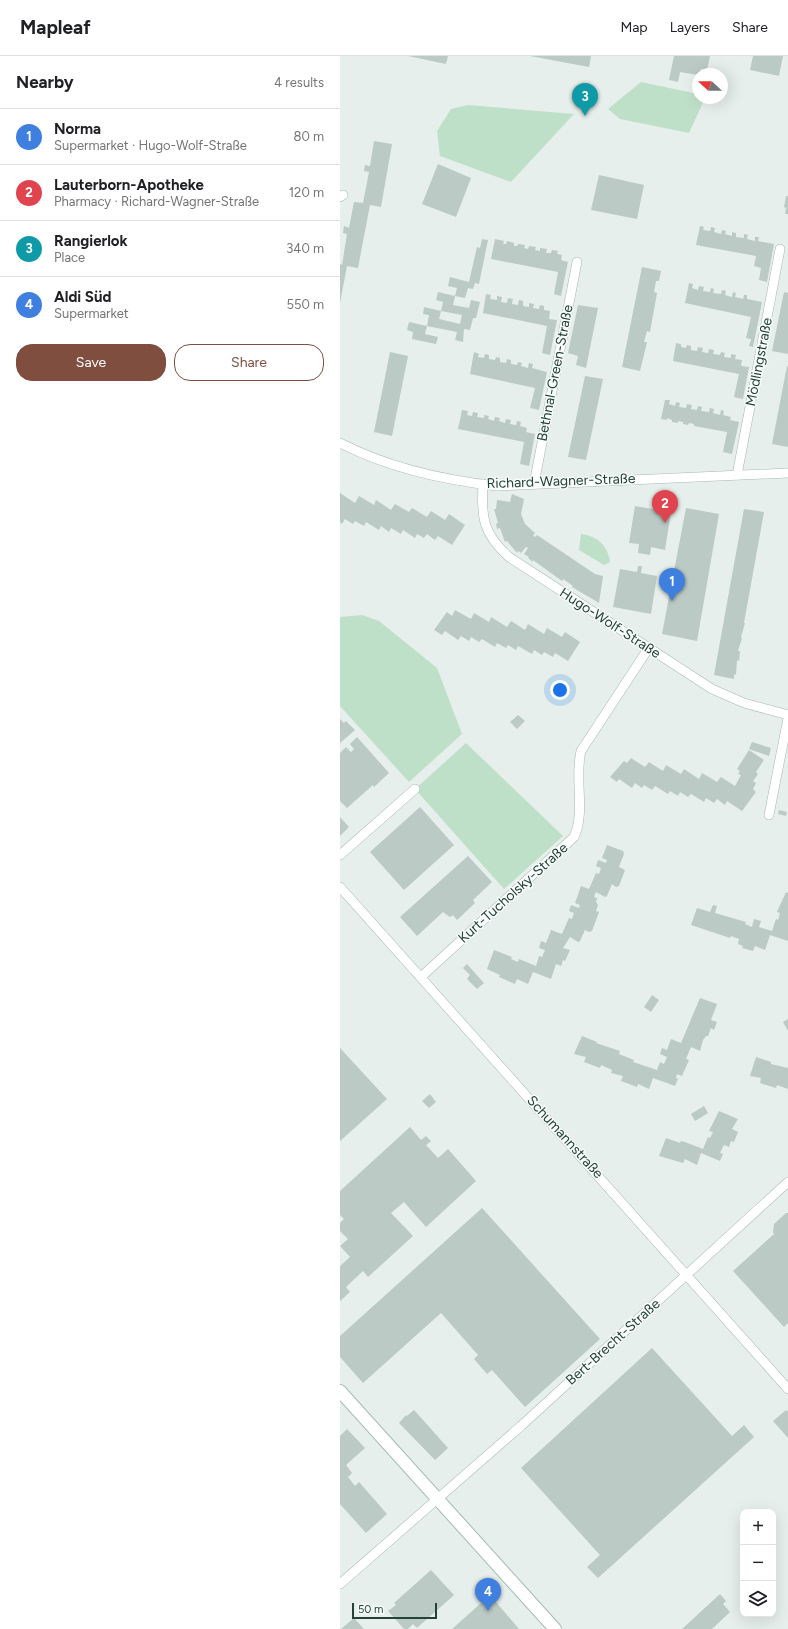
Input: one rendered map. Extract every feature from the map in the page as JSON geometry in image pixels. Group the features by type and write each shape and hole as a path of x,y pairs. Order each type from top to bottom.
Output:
{"main road":[{"path":"340,1391 555,1629"}],"street":[{"name":"Mödlingstraße","path":"737,475 780,249"},
{"name":"Bethnal-Green-Straße","path":"534,484 577,262"},
{"name":"Richard-Wagner-Straße","path":"340,443 411,471 483,484 506,486 788,472"},
{"name":"Hugo-Wolf-Straße","path":"483,484 483,520 489,535 499,548 509,557 648,649 722,694 751,706 788,717"},
{"name":"Kurt-Tucholsky-Straße","path":"422,977 574,837 578,823 578,766 581,751 648,649"},
{"path":"769,815 788,717"},
{"path":"340,855 415,789"},
{"name":"Schumannstraße","path":"340,887 422,977 788,1389"},
{"name":"Bert-Brecht-Straße","path":"340,1584 436,1498 521,1426 788,1182"}],"green space":[{"path":"641,82 692,93 692,104 702,104 689,133 620,119 608,109"},
{"path":"468,105 574,114 511,182 440,156 437,131 451,109"},
{"path":"581,534 592,537 601,543 607,551 610,562 604,565 579,550"},
{"path":"362,615 379,621 437,668 462,734 409,782 340,706 340,617"},
{"path":"466,743 563,836 504,889 415,789"}],"building":[{"path":"408,56 448,56 446,64"},
{"path":"530,56 591,56 589,67"},
{"path":"674,56 710,56 707,68 692,68 692,74 680,72 678,82 669,80"},
{"path":"753,56 783,56 779,76 750,70"},
{"path":"374,141 392,144 381,207 370,205 358,268 347,266 340,303 340,264 342,265 347,234 343,233 344,226 349,228 354,202 363,203 369,172 364,171 365,165 370,166"},
{"path":"438,164 471,178 456,217 422,204"},
{"path":"599,175 644,185 637,219 591,210"},
{"path":"786,196 788,196 788,214 785,214 786,208 784,207"},
{"path":"700,226 704,227 703,230 710,231 711,227 715,228 714,232 721,234 722,230 726,231 725,234 732,236 732,232 736,233 736,237 744,238 744,234 748,235 747,239 755,241 755,237 759,237 758,241 774,244 767,282 759,280 761,268 754,266 756,256 696,245"},
{"path":"482,239 488,240 479,284 475,283 473,289 468,288 465,298 455,296 457,288 448,286 450,277 469,282 477,247 480,248"},
{"path":"495,239 504,241 503,244 506,244 507,241 514,243 514,246 517,246 518,244 525,245 524,248 528,249 529,246 536,247 535,250 540,251 540,248 547,249 546,253 551,253 552,250 558,251 557,254 562,255 561,260 568,262 561,296 554,294 558,272 491,259"},
{"path":"642,267 661,271 659,281 656,281 654,292 657,293 650,332 647,331 644,342 647,342 640,371 622,367"},
{"path":"689,283 693,284 692,288 698,290 699,286 704,287 703,291 710,292 711,288 714,289 713,293 721,294 722,290 726,291 725,295 732,297 733,292 736,293 735,297 743,299 744,295 747,295 747,299 762,302 753,347 749,346 751,339 746,338 751,317 685,303"},
{"path":"438,292 455,296 453,305 469,308 471,300 480,302 476,318 473,318 470,330 464,329 463,342 455,340 457,332 427,326 429,315 423,314 424,307 441,311 443,302 436,300","holes":["441,311 462,315 460,324 439,319"]},
{"path":"784,292 788,293 788,354 772,351"},
{"path":"486,294 491,295 490,299 497,300 497,296 502,297 501,302 507,303 508,298 513,299 512,304 518,305 519,300 523,301 523,306 529,307 529,303 534,304 533,308 539,309 540,305 544,306 544,310 550,311 549,319 557,320 550,355 542,353 547,326 483,313"},
{"path":"578,305 598,308 586,368 576,365 578,356 568,353"},
{"path":"409,322 427,326 425,334 438,337 436,344 412,339 413,332 407,330"},
{"path":"676,343 681,344 681,347 686,348 687,345 691,346 691,350 697,351 698,347 703,348 702,352 708,353 709,349 714,350 713,354 720,355 721,352 725,353 724,357 731,358 731,354 736,355 735,359 742,360 741,366 749,367 743,399 734,397 739,374 673,361"},
{"path":"390,352 408,356 392,436 374,432"},
{"path":"474,352 479,354 478,357 484,358 485,354 489,355 489,359 495,360 496,357 500,358 500,362 506,363 507,359 511,360 511,364 517,365 518,362 522,363 521,366 528,368 529,363 533,364 532,368 547,372 539,410 530,408 535,388 470,374"},
{"path":"788,366 788,447 772,444"},
{"path":"585,376 603,379 586,460 568,457"},
{"path":"665,400 670,400 669,404 675,406 676,402 680,403 679,407 686,408 687,404 692,405 691,409 697,410 698,406 702,407 701,411 709,412 710,408 714,409 713,413 720,415 721,410 724,411 723,415 731,417 730,420 739,422 732,454 723,452 727,432 694,426 694,424 689,423 688,425 683,424 683,422 678,421 678,423 672,422 672,420 667,418 667,420 661,419"},
{"path":"462,410 468,411 467,415 472,416 473,412 478,413 477,417 484,418 484,415 489,416 488,419 494,421 495,417 500,418 499,421 505,423 506,419 511,420 510,424 516,425 517,421 521,422 520,426 527,428 526,432 535,434 529,466 520,464 524,442 458,429"},
{"path":"340,493 355,503 359,496 374,505 376,500 391,510 395,504 409,512 412,508 427,517 431,511 445,520 449,514 465,525 452,545 438,536 435,540 427,534 424,538 417,534 415,538 403,530 401,534 391,528 389,532 381,526 379,530 366,522 364,526 355,521 353,524 345,519 342,524 340,522"},
{"path":"512,494 524,499 521,514 525,524 535,533 533,535 535,537 537,535 595,574 603,576 599,603 572,587 573,586 563,579 562,581 533,560 533,562 524,554 528,548 526,547 521,553 518,551 517,553 507,541 505,542 500,528 497,529 496,524 498,523 494,509 496,509 497,500 510,502"},
{"path":"635,506 671,512 665,550 651,547 650,555 638,553 639,544 629,543"},
{"path":"686,508 719,514 697,641 662,634"},
{"path":"744,509 764,512 745,623 738,651 740,651 739,661 737,660 736,675 734,674 734,679 714,675"},
{"path":"638,566 642,566 641,573 657,576 651,614 613,607 620,569 637,572"},
{"path":"455,610 471,619 474,613 489,622 491,617 507,627 511,621 525,630 528,624 544,634 547,628 562,637 565,632 580,642 568,661 555,653 553,657 544,652 542,655 534,650 532,654 518,646 516,650 508,645 506,648 497,643 495,647 482,639 479,642 471,637 469,641 461,636 458,640 445,631 442,635 434,630 447,612 452,616"},
{"path":"518,715 525,721 517,729 510,722"},
{"path":"340,719 344,723 346,721 355,730 340,743"},
{"path":"357,737 389,773 347,808 340,801 340,753 346,747 351,752 354,749 350,744"},
{"path":"752,742 771,748 769,756 749,749"},
{"path":"749,750 764,760 756,772 758,774 753,781 756,783 753,789 756,792 742,811 727,801 725,805 717,799 714,803 706,798 704,802 691,794 688,797 680,792 678,796 670,791 668,794 655,786 652,790 644,785 642,788 635,783 632,788 619,779 617,782 610,777 624,761 627,763 631,758 645,767 649,762 663,771 666,765 681,774 684,769 699,779 702,773 717,782 721,777 735,786 741,775 738,774 740,771 737,769"},
{"path":"420,807 454,845 404,890 370,852"},
{"path":"779,810 787,812 786,816 778,814"},
{"path":"340,817 349,827 340,836"},
{"path":"607,845 623,851 624,854 619,867 625,870 619,886 616,887 612,884 607,896 605,897 596,892 594,897 597,898 596,902 598,905 596,911 599,912 592,931 589,932 585,930 580,941 578,942 570,937 563,948 570,950 561,966 556,964 551,979 533,972 528,984 517,979 515,984 499,977 500,975 487,969 494,950 512,957 511,959 518,962 519,959 536,966 539,956 542,957 545,950 539,948 541,941 546,943 551,930 562,934 569,918 572,919 574,913 569,911 571,905 579,908 580,905 575,903 581,886 589,889 596,873 599,874 601,868 596,866 598,860 606,863 607,860 602,858"},
{"path":"468,856 492,882 473,900 475,903 457,920 453,915 450,917 443,912 417,936 400,917"},
{"path":"786,892 788,893 788,941 770,935 765,950 755,946 753,951 742,948 743,946 738,944 739,939 731,936 730,938 691,925 697,908 710,912 713,905 717,906 715,913 746,922 745,924 752,927 754,919 761,921 759,927 772,931 776,919 778,920 780,913 777,912"},
{"path":"467,964 484,983 477,989 467,979 470,975 463,968"},
{"path":"652,995 659,1000 651,1012 644,1007"},
{"path":"700,998 717,1004 711,1020 717,1022 714,1030 711,1028 708,1036 706,1036 703,1040 700,1051 691,1047 686,1059 689,1060 682,1076 677,1074 676,1078 678,1079 675,1086 653,1078 649,1089 638,1084 637,1087 621,1081 623,1076 611,1073 612,1070 601,1065 600,1068 584,1062 586,1057 574,1054 582,1036 597,1042 596,1043 620,1051 619,1054 634,1060 633,1062 657,1070 660,1062 664,1064 667,1057 660,1054 662,1048 667,1050 671,1039 681,1043"},
{"path":"788,1019 788,1031 783,1022"},
{"path":"340,1048 387,1099 340,1141"},
{"path":"756,1057 771,1062 771,1064 788,1068 788,1089 777,1085 776,1088 760,1083 761,1078 750,1076"},
{"path":"430,1094 436,1102 429,1108 422,1101"},
{"path":"704,1106 708,1113 695,1121 691,1114"},
{"path":"719,1111 738,1119 732,1129 738,1132 734,1142 731,1141 729,1147 724,1145 720,1153 723,1154 720,1161 701,1153 697,1165 685,1159 683,1163 659,1156 666,1138 680,1143 681,1141 685,1142 703,1149 708,1137 710,1138 713,1132 709,1131"},
{"path":"410,1127 421,1140 426,1136 431,1141 426,1145 438,1158 448,1149 476,1181 426,1227 404,1202 391,1213 413,1236 368,1277 363,1271 346,1287 350,1292 340,1301 340,1266 350,1257 340,1246 348,1239 340,1231 340,1223 344,1219 340,1215 340,1191"},
{"path":"482,1208 600,1339 525,1407 492,1370 487,1374 474,1359 478,1355 441,1313 363,1383 340,1357 340,1336"},
{"path":"786,1213 788,1213 788,1323 784,1327 733,1271 774,1234 774,1224"},
{"path":"652,1348 732,1436 744,1425 754,1437 598,1578 587,1567 600,1555 521,1468"},
{"path":"414,1410 448,1448 435,1460 399,1423 406,1415 407,1416"},
{"path":"786,1410 788,1412 788,1438 773,1421"},
{"path":"347,1429 365,1448 346,1465 352,1473 348,1477 355,1486 359,1482 387,1514 366,1533 340,1504 340,1436"},
{"path":"431,1570 454,1595 417,1628 413,1624 408,1629 404,1629 388,1611 396,1605 394,1603"},
{"path":"720,1594 726,1601 723,1604 730,1612 712,1629 682,1629"},
{"path":"490,1595 519,1629 452,1629"},
{"path":"354,1618 364,1629 341,1629"}],"place":[{"name":"Rangierlok","path":"585,116"},
{"name":"Lauterborn-Apotheke","path":"665,523"},
{"name":"Norma","path":"672,601"},
{"name":"Aldi Süd","path":"488,1611"}]}
